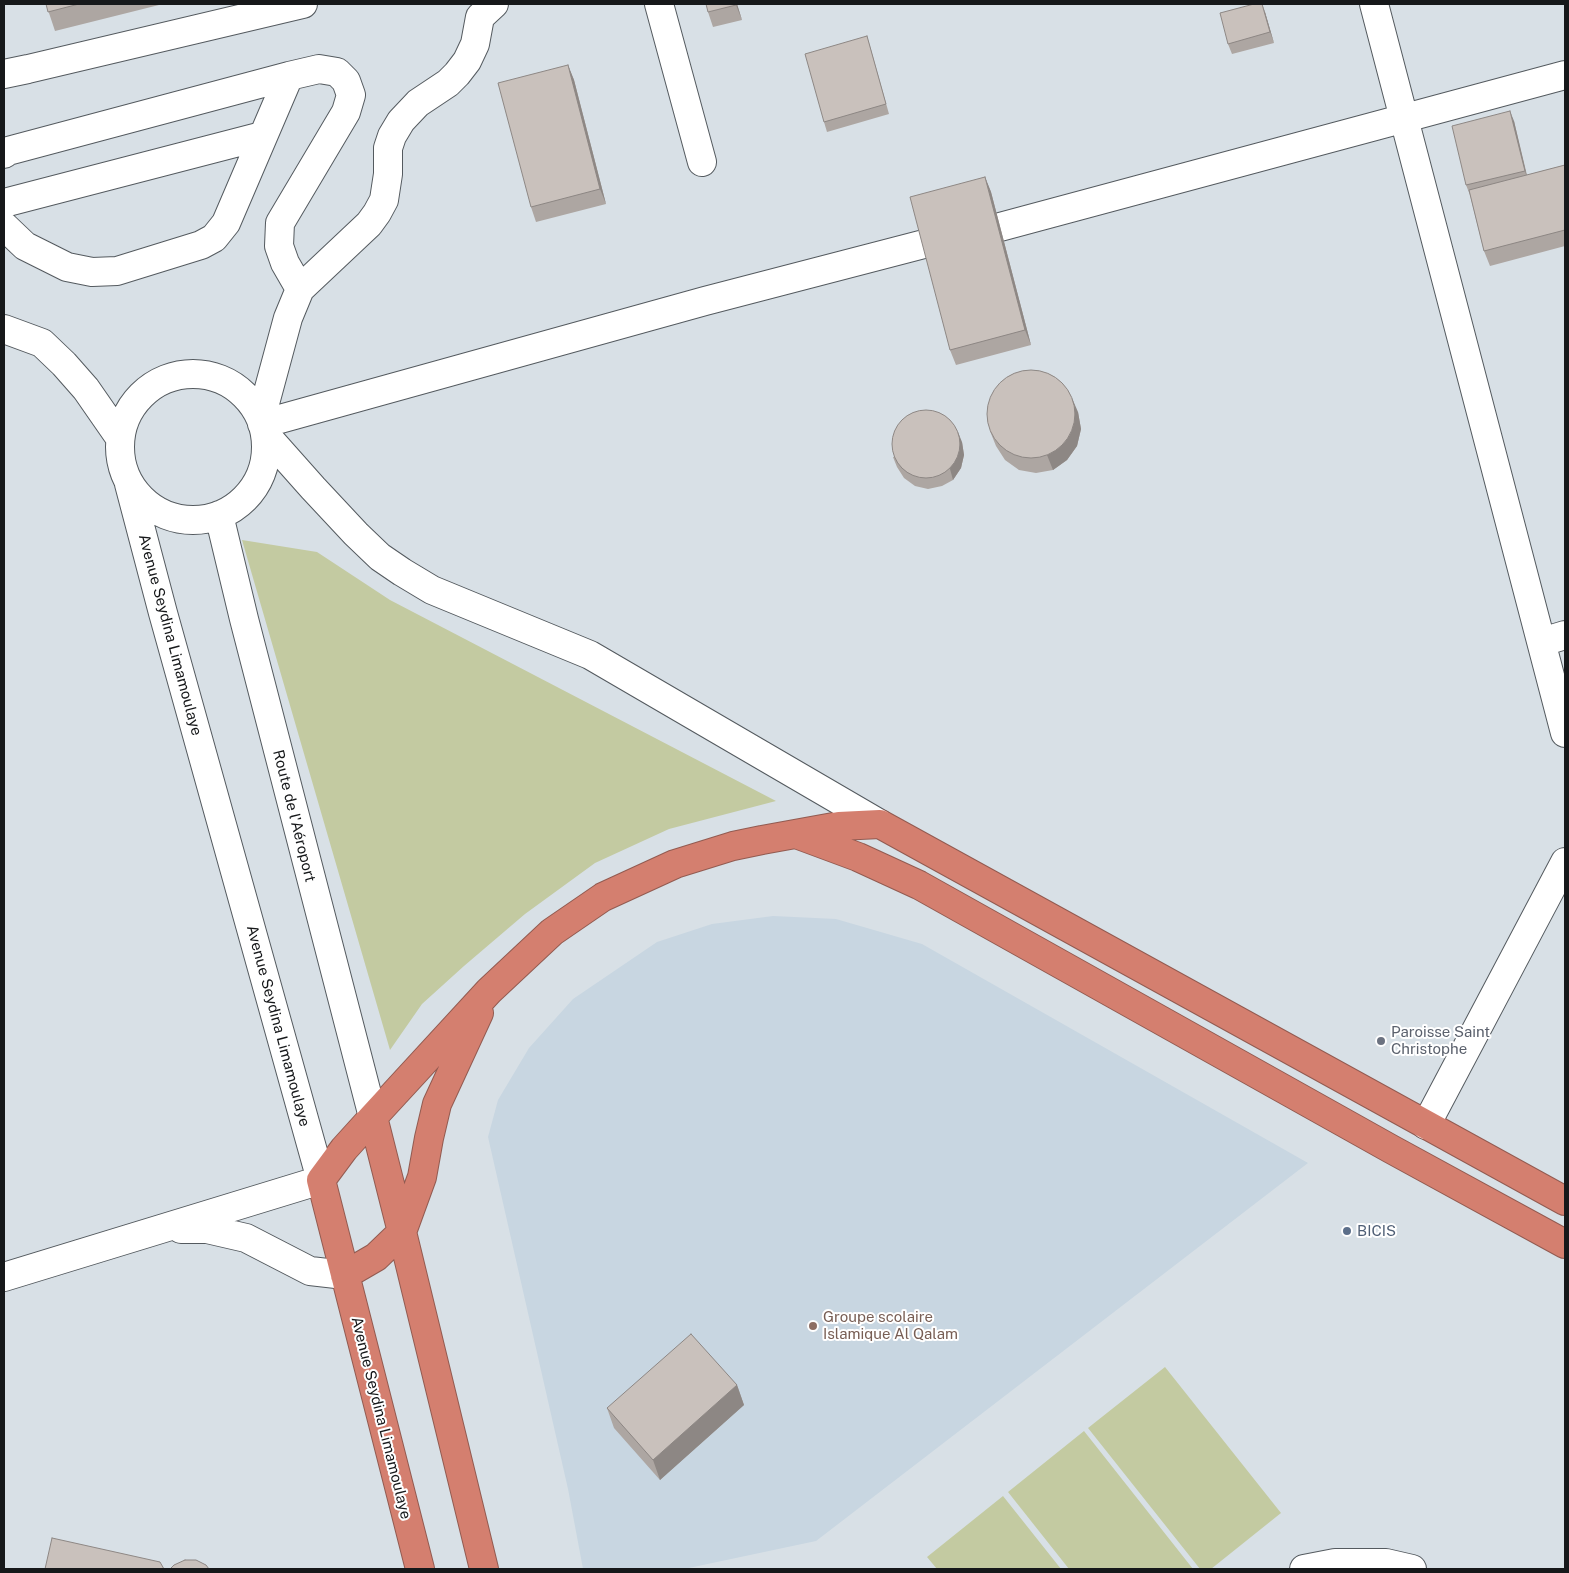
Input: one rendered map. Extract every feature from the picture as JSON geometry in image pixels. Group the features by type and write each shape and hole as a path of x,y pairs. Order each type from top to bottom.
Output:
{"highway":[{"path":"320,1180 372,1117 489,991 552,932 603,896 675,864 733,846 839,826 880,824 1565,1201"},
{"path":"796,834 858,857 919,885 1565,1244"},
{"path":"344,1275 376,1257 402,1232 422,1178 437,1104 489,991"},
{"path":"372,1117 484,1569"},
{"name":"Avenue Seydina Limamoulaye","path":"320,1180 420,1569"}],"street":[{"path":"4,74 303,4"},
{"path":"660,4 702,162"},
{"path":"1374,4 1404,118 1553,639 1565,733"},
{"path":"480,8 475,44 467,61 448,83 418,103 401,121 392,136 388,148 388,174 384,200 377,213 369,224 300,289 288,318 263,425 266,454 261,474 251,492 236,506 219,515 194,521 168,516 146,504 130,484 121,460 120,438 126,416 139,397 156,384 180,375 206,375 228,382 247,398 263,425 313,488 380,557 402,572 432,590 590,655 880,824"},
{"path":"4,154 289,76 319,69 337,72 346,81 351,95 346,112 280,223 279,246 285,263 300,289"},
{"path":"1000,227 1565,75"},
{"path":"4,226 25,246 66,267 92,272 117,271 201,245 214,238 226,223 289,76"},
{"path":"4,204 262,136"},
{"path":"263,425 705,301 924,244"},
{"path":"4,329 42,343 86,389 120,438"},
{"name":"Avenue Seydina Limamoulaye","path":"130,484 166,622 320,1180"},
{"name":"Route de l'Aéroport","path":"219,515 372,1117"},
{"path":"1426,1125 1565,862"},
{"path":"4,1277 320,1180"},
{"path":"159,1229 207,1229 246,1238 310,1271 344,1275"},
{"path":"1304,1569 1336,1563 1386,1562 1412,1569"}],"shaded area":[{"name":"Groupe scolaire Islamique Al Qalam","path":"773,916 836,919 922,944 1308,1163 816,1541 684,1569 583,1569 568,1489 488,1137 498,1100 529,1048 573,999 657,942 712,924"}],"green space":[{"path":"242,540 317,552 390,600 776,801 669,829 595,863 525,914 422,1004 390,1050"},
{"path":"1165,1367 1281,1513 1211,1569 1200,1569 1088,1428"},
{"path":"1084,1431 1193,1569 1069,1569 1008,1492"},
{"path":"1003,1496 1061,1569 937,1569 927,1557"}],"building":[{"path":"46,4 79,4 48,12"},
{"path":"706,4 736,4 736,5 708,12"},
{"path":"1254,4 1262,4 1270,32 1228,44 1220,13"},
{"path":"867,36 886,104 824,122 805,54"},
{"path":"568,65 600,189 531,207 498,83"},
{"path":"1510,111 1525,171 1466,185 1452,126"},
{"path":"1565,165 1565,230 1484,251 1469,190"},
{"path":"985,177 1025,330 950,350 910,197"},
{"path":"1031,370 1048,374 1062,383 1071,397 1075,414 1071,431 1062,445 1048,454 1031,458 1014,454 1000,445 991,431 987,414 991,397 1000,383 1014,374"},
{"path":"919,410 933,410 945,415 955,425 960,437 960,451 955,463 945,473 933,478 919,478 907,473 897,463 892,451 892,437 897,425 907,415"},
{"path":"691,1334 737,1385 653,1460 607,1408"},
{"path":"52,1538 160,1562 164,1569 45,1569"},
{"path":"185,1560 196,1560 206,1565 209,1569 170,1569"}],"place":[{"name":"Paroisse Saint Christophe","path":"1381,1041"},
{"name":"BICIS","path":"1347,1231"},
{"name":"Groupe scolaire Islamique Al Qalam","path":"813,1326"}]}
